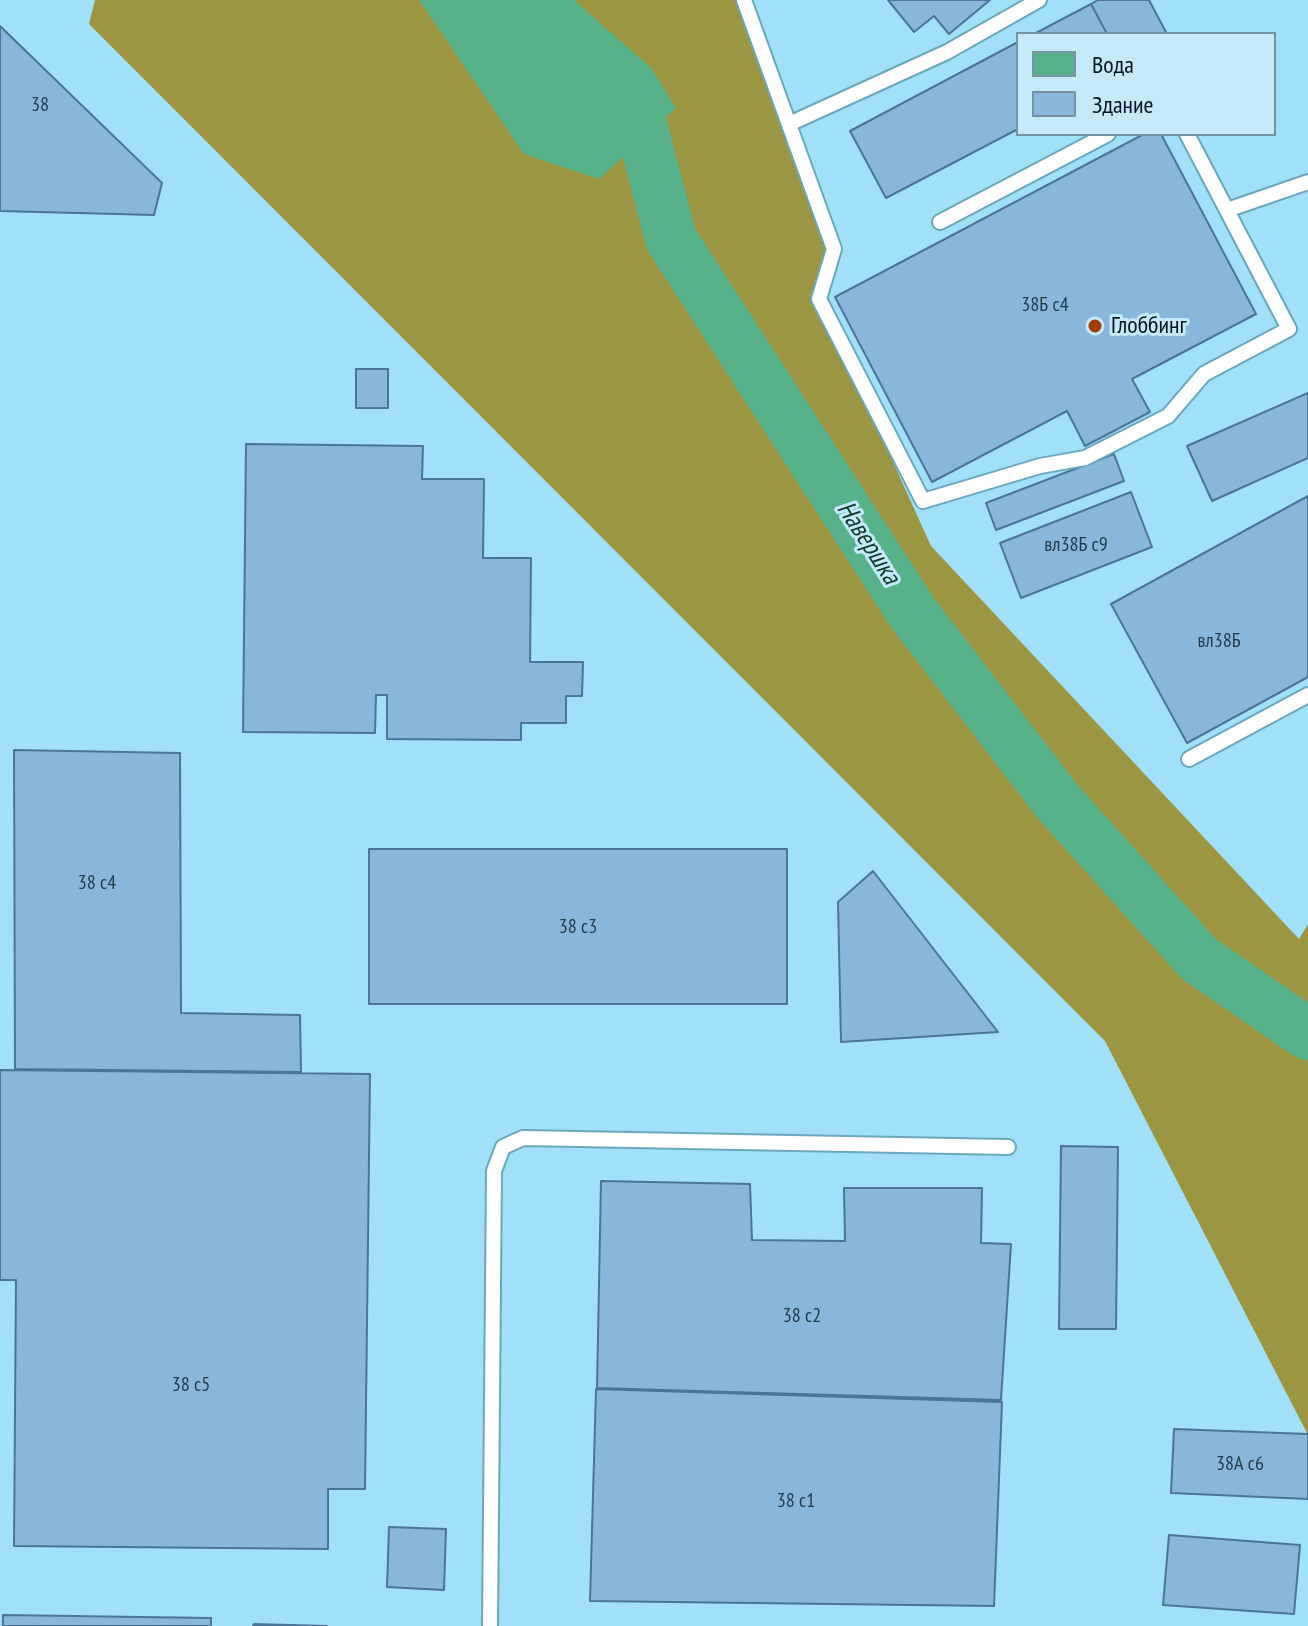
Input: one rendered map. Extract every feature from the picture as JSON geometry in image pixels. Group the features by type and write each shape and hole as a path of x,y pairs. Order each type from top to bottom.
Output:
{"lane":[{"path":"744,0 834,249 819,299 923,501 1040,466 1085,458 1168,416 1204,374 1289,329 1188,136"},
{"path":"789,124 947,52 1039,0"},
{"path":"940,222 1104,136"},
{"path":"1227,210 1308,182"},
{"path":"1189,759 1308,695"},
{"path":"490,1626 494,1171 503,1147 523,1138 1008,1147"}],"shaded area":[{"path":"95,0 744,0 834,249 819,299 931,546 1299,939 1308,924 1308,1435 1105,1041 89,24"}],"water":[{"path":"419,0 574,0 651,68 676,108 599,179 524,154"}],"building":[{"path":"888,0 990,0 949,34 934,16 914,32"},
{"path":"1098,0 1149,0 1166,32 1106,32 1091,4"},
{"path":"1091,4 1106,32 1038,32"},
{"path":"0,26 162,183 154,215 0,211"},
{"path":"1016,43 1016,130 886,198 850,131"},
{"path":"1140,136 1162,136 1256,314 1132,379 1150,412 1085,446 1067,411 932,482 835,297"},
{"path":"356,369 388,369 388,408 356,408"},
{"path":"1308,393 1308,458 1212,501 1187,446"},
{"path":"246,444 423,446 422,479 484,479 483,558 531,558 530,662 583,662 582,696 566,696 566,723 521,723 521,740 387,739 387,695 376,695 375,733 243,732"},
{"path":"1114,454 1124,481 996,530 986,503"},
{"path":"1131,492 1152,547 1021,598 1000,543"},
{"path":"1308,496 1308,677 1187,743 1111,604"},
{"path":"14,750 180,753 181,1013 300,1015 301,1072 15,1069"},
{"path":"369,849 787,849 787,1004 369,1004"},
{"path":"873,871 998,1032 841,1042 838,902"},
{"path":"0,1070 370,1074 365,1489 328,1489 328,1549 14,1546 16,1280 0,1280"},
{"path":"1061,1146 1118,1147 1116,1329 1059,1329"},
{"path":"601,1181 750,1184 752,1240 845,1241 844,1188 982,1188 981,1243 1011,1244 1001,1400 597,1388"},
{"path":"596,1389 1002,1402 994,1606 590,1601"},
{"path":"1174,1429 1308,1434 1308,1499 1171,1493"},
{"path":"389,1527 446,1529 444,1590 387,1587"},
{"path":"1169,1535 1300,1545 1294,1614 1163,1605"},
{"path":"3,1615 211,1618 211,1626 3,1626"},
{"path":"254,1624 327,1626 253,1626"}],"waterway":[{"name":"Навершка","path":"506,0 531,31 642,128 671,239 912,612 1058,802 1199,959 1308,1034"}],"place":[{"name":"Глоббинг","path":"1095,326"}]}
